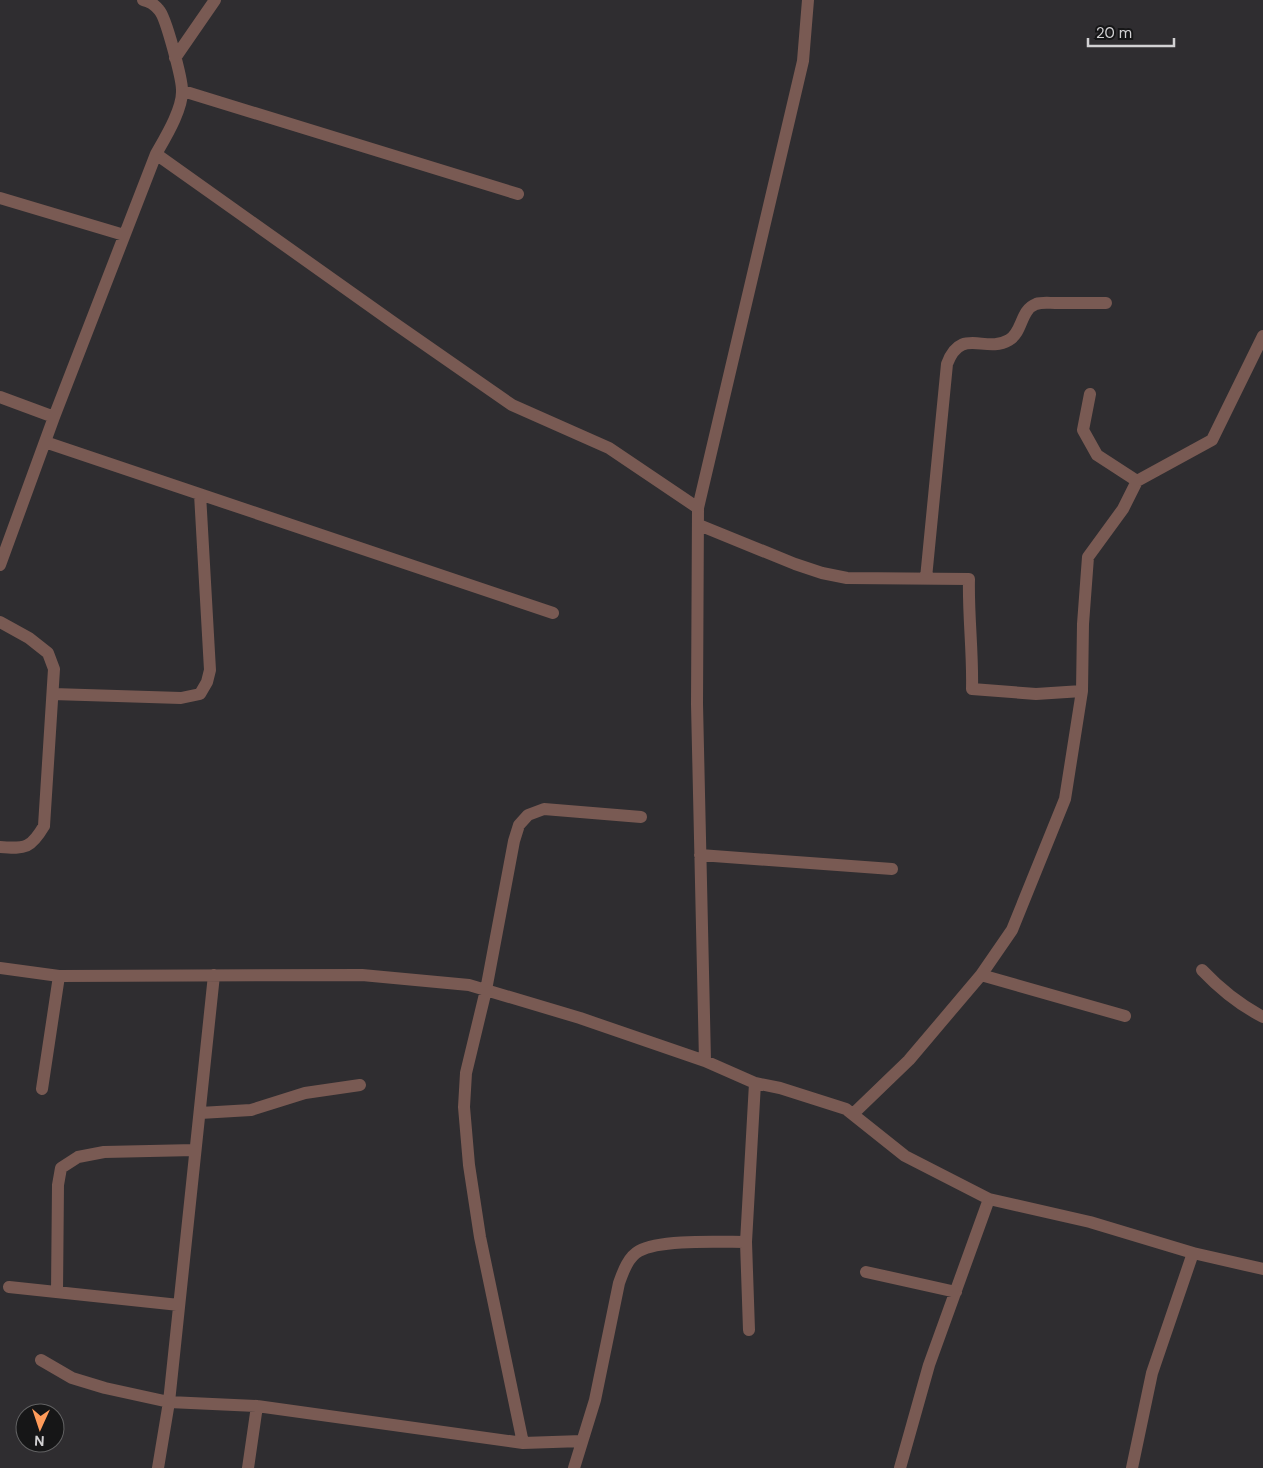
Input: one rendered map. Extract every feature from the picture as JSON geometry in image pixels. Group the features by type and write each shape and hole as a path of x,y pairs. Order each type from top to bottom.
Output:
{"street":[{"path":"0,565 54,417 124,235 156,154 174,120 182,91 168,27 160,10 148,1 143,0"},
{"path":"175,58 215,0"},
{"path":"705,1061 698,704 698,508 803,61 808,0"},
{"path":"182,91 518,194"},
{"path":"156,154 386,318 512,405 609,448 698,508"},
{"path":"0,198 124,235"},
{"path":"926,578 947,364 951,354 958,347 970,343 996,345 1010,340 1016,333 1027,309 1038,304 1106,303"},
{"path":"853,1114 909,1060 981,975 1012,930 1065,799 1082,691 1083,624 1088,557 1123,509 1138,481 1212,440 1263,336"},
{"path":"1090,394 1083,430 1097,455 1138,481"},
{"path":"0,397 54,417"},
{"path":"45,442 553,613"},
{"path":"53,694 181,698 200,694 207,682 210,670 200,494"},
{"path":"699,525 795,564 822,573 847,578 969,578 973,662 972,689 1036,694 1082,691"},
{"path":"0,622 29,638 48,653 54,669 44,826 34,842 18,848 0,847"},
{"path":"523,1443 480,1237 469,1165 464,1107 466,1073 486,990 514,841 519,826 528,815 544,809 641,817"},
{"path":"700,855 892,869"},
{"path":"0,968 59,976 362,975 469,985 580,1018 705,1061 756,1083 780,1088 846,1109 904,1156 989,1199 1090,1222 1193,1253 1263,1269"},
{"path":"1202,970 1217,987 1251,1011 1263,1017"},
{"path":"158,1468 169,1402 214,975"},
{"path":"981,975 1125,1016"},
{"path":"42,1089 59,976"},
{"path":"749,1330 746,1242 756,1083"},
{"path":"200,1112 251,1110 305,1093 360,1085"},
{"path":"57,1292 58,1185 61,1168 78,1157 104,1152 195,1150"},
{"path":"900,1468 929,1365 989,1199"},
{"path":"574,1468 595,1400 619,1283 625,1266 638,1251 659,1244 746,1242"},
{"path":"1132,1468 1152,1373 1193,1253"},
{"path":"866,1272 956,1292"},
{"path":"9,1287 179,1306"},
{"path":"41,1360 72,1378 104,1388 169,1402 256,1406 523,1443 582,1441"},
{"path":"248,1468 256,1406"}]}
